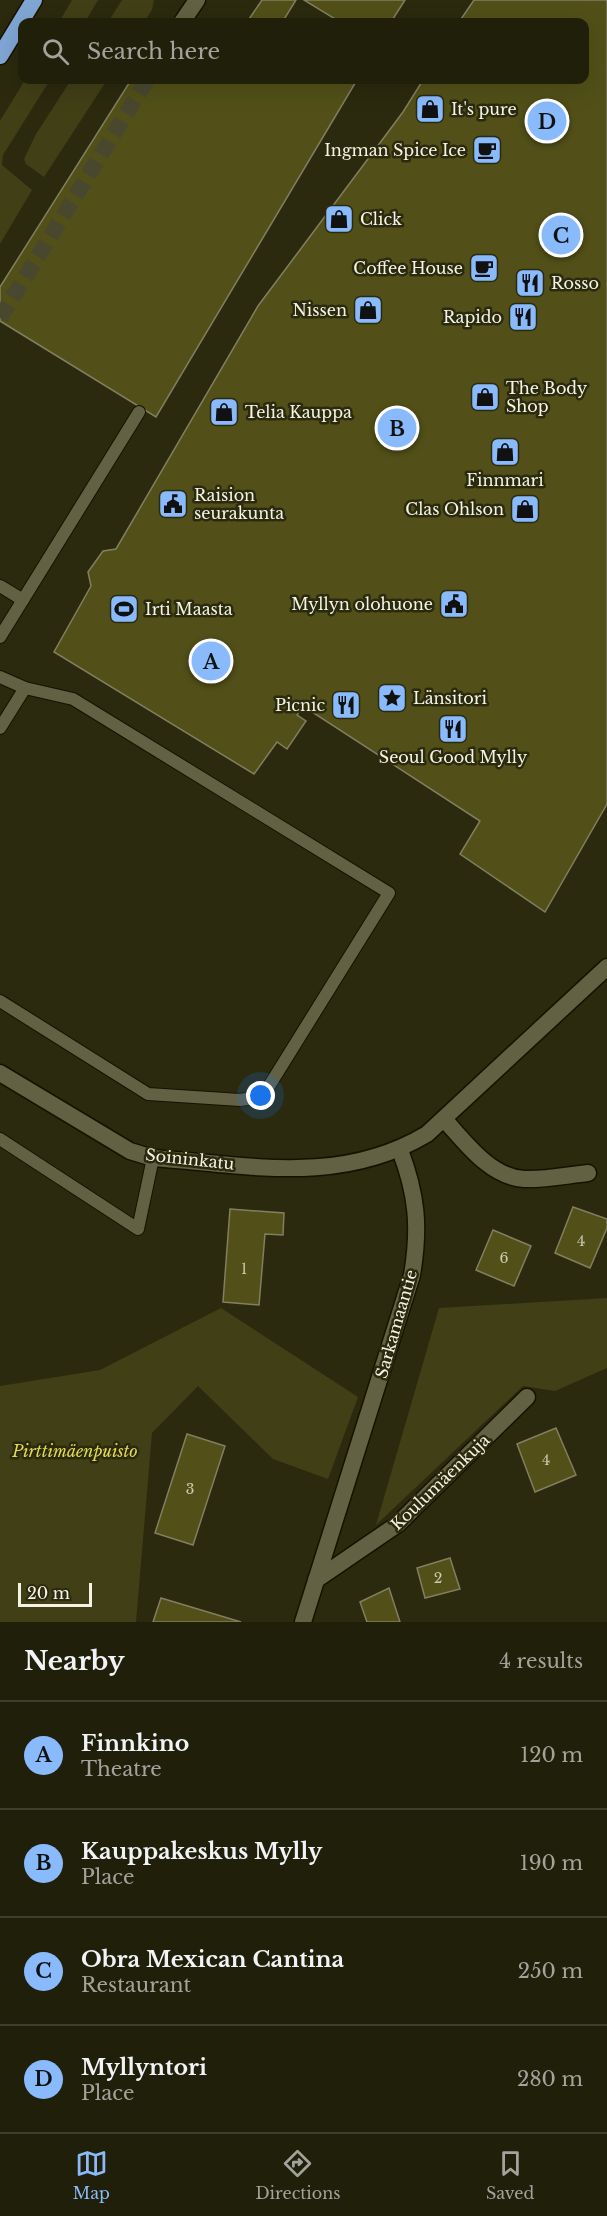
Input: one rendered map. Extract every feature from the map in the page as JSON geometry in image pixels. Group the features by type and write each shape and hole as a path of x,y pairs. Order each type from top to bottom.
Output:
{"highway":[{"path":"23,18 34,0"},
{"path":"0,56 18,26"}],"street":[{"path":"185,18 196,0"},
{"path":"400,1150 444,1119 607,967"},
{"name":"Soininkatu","path":"0,1073 130,1151 153,1158 307,1170 363,1162 400,1150"},
{"path":"444,1119 466,1143 500,1173 523,1179 588,1173"},
{"name":"Sarkamaantie","path":"303,1622 412,1275 418,1222 412,1181 400,1150"},
{"name":"Koulumäenkuja","path":"316,1580 398,1524 527,1397"}],"lane":[{"path":"0,637 139,412"},
{"path":"0,586 23,600"},
{"path":"0,677 25,688 73,699 389,893 267,1091 254,1098 240,1100 148,1094 0,1001"},
{"path":"0,728 25,688"},
{"path":"0,1138 138,1228 153,1158"}],"green space":[{"path":"72,0 98,0 87,18 61,18"},
{"path":"122,0 154,0 152,10 147,18 111,18"},
{"path":"23,84 47,84 3,155 2,165 32,190 0,244 0,121"},
{"path":"68,84 104,84 44,177 26,164 24,159 36,134"},
{"path":"607,1298 607,1368 555,1391 523,1386 376,1525 439,1308"},
{"name":"Pirttimäenpuisto","path":"221,1308 358,1397 328,1479 273,1459 198,1386 152,1433 136,1622 0,1622 0,1386 100,1370"}],"building":[{"path":"262,0 296,0 285,18 250,18"},
{"path":"304,0 405,0 394,18 333,18"},
{"path":"474,0 607,0 607,804 545,912 460,854 480,821 303,706 297,715 306,721 287,749 277,742 254,774 54,652 91,586 88,572 103,551 116,549 258,306 403,112 420,84 589,84 589,18 462,18"},
{"path":"128,84 355,84 156,417 0,321 0,287"},
{"path":"573,1207 607,1219 607,1228 590,1268 555,1253"},
{"path":"230,1209 284,1213 283,1235 265,1234 259,1305 223,1302"},
{"path":"493,1230 531,1246 514,1286 476,1270"},
{"path":"556,1428 576,1475 535,1492 517,1444"},
{"path":"187,1434 225,1446 193,1545 155,1533"},
{"path":"450,1558 460,1589 425,1598 417,1568"},
{"path":"389,1588 400,1622 367,1622 360,1602"},
{"path":"161,1598 241,1622 153,1622"}],"tunnel":[{"path":"0,318 145,84"}],"place":[{"name":"It's pure","path":"430,109"},
{"name":"Myllyntori","path":"547,121"},
{"name":"Ingman Spice Ice","path":"487,150"},
{"name":"Click","path":"339,219"},
{"name":"Obra Mexican Cantina","path":"561,235"},
{"name":"Coffee House","path":"484,268"},
{"name":"Rosso","path":"530,283"},
{"name":"Nissen","path":"368,310"},
{"name":"Rapido","path":"523,317"},
{"name":"The Body Shop","path":"485,397"},
{"name":"Telia Kauppa","path":"224,412"},
{"name":"Kauppakeskus Mylly","path":"397,428"},
{"name":"Finnmari","path":"505,452"},
{"name":"Raision seurakunta","path":"173,504"},
{"name":"Clas Ohlson","path":"525,509"},
{"name":"Myllyn olohuone","path":"454,604"},
{"name":"Irti Maasta","path":"124,609"},
{"name":"Finnkino","path":"211,661"},
{"name":"Länsitori","path":"392,698"},
{"name":"Picnic","path":"346,705"},
{"name":"Seoul Good Mylly","path":"453,729"}]}
